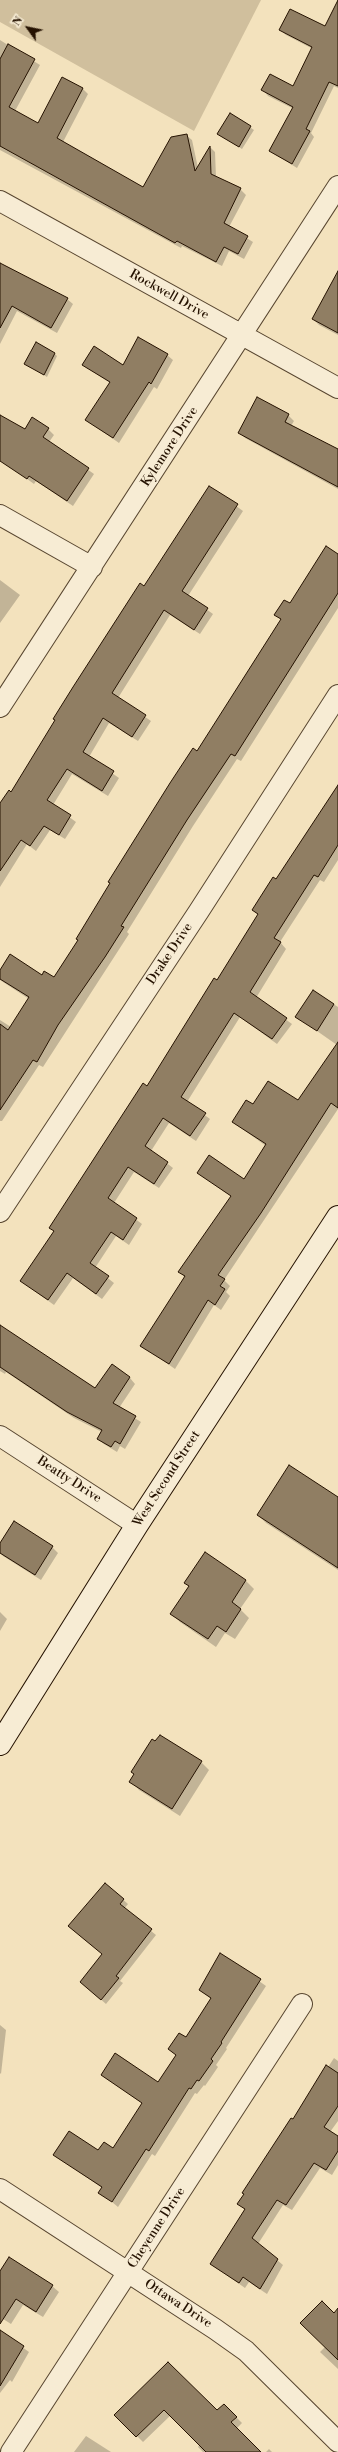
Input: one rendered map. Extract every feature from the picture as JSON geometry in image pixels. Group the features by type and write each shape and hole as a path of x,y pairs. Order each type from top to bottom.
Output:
{"main road":[{"name":"West Second Street","path":"0,1744 137,1525 338,1217"}],"street":[{"name":"Kylemore Drive","path":"0,707 338,186"},
{"name":"Rockwell Drive","path":"0,201 338,388"},
{"path":"0,515 92,567"},
{"name":"Drake Drive","path":"0,1212 199,911 338,695"},
{"name":"Beatty Drive","path":"0,1436 137,1525"},
{"name":"Cheyenne Drive","path":"11,2452 302,2004"},
{"name":"Ottawa Drive","path":"0,2189 129,2272 246,2351 336,2437"}],"shaded area":[{"path":"0,0 261,0 194,131 0,22"}],"building":[{"path":"338,0 338,86 329,82 306,129 310,131 292,164 269,151 293,107 261,90 270,74 293,86 312,47 279,30 290,9 325,26"},
{"path":"8,44 35,59 9,107 38,123 62,77 83,88 57,138 143,187 171,137 187,134 195,171 210,146 211,174 241,188 224,223 248,236 238,254 224,247 216,262 177,241 175,243 0,146 0,59"},
{"path":"230,113 251,126 239,147 217,134"},
{"path":"0,263 68,298 51,328 12,306 0,328"},
{"path":"338,271 338,333 312,319"},
{"path":"138,337 168,354 151,384 149,382 113,438 85,420 110,382 82,365 94,346 123,365"},
{"path":"36,342 55,353 44,375 24,364"},
{"path":"257,397 289,414 285,422 338,449 338,487 238,433"},
{"path":"0,415 25,429 32,417 49,428 43,437 89,468 67,501 29,476 27,479 0,461"},
{"path":"209,486 238,504 182,591 208,608 194,630 164,610 112,693 146,715 132,737 103,718 83,752 114,771 102,791 67,769 47,800 71,815 59,835 44,826 30,846 21,840 0,871 0,803 9,790 11,792 55,720 53,719 140,583 144,586"},
{"path":"326,546 338,554 338,593 235,756 231,754 187,820 121,926 124,927 58,1025 37,1062 33,1060 0,1110 0,1024 8,1030 29,997 0,979 0,970 10,954 42,975 44,971 54,977 78,940 76,939 110,883 108,882 170,783 193,748 197,751 281,619 274,615 284,600 290,603"},
{"path":"338,785 338,845 318,877 314,875 274,938 281,942 250,992 287,1018 272,1039 234,1013 181,1097 206,1113 190,1136 163,1118 145,1146 168,1162 154,1184 128,1167 108,1198 137,1218 123,1240 111,1232 90,1263 109,1276 96,1294 67,1273 48,1300 20,1281 54,1231 49,1228 143,1083 147,1086 214,978 217,980 258,914 252,910 273,877 276,879"},
{"path":"313,990 334,1004 317,1031 295,1017"},
{"path":"338,1042 338,1108 331,1103 261,1213 218,1275 225,1279 220,1286 225,1289 215,1305 208,1300 169,1364 140,1346 185,1276 178,1272 231,1196 197,1173 209,1155 244,1179 266,1144 232,1122 246,1100 253,1104 268,1081 298,1100"},
{"path":"0,1325 95,1388 112,1364 130,1377 113,1403 136,1416 120,1444 115,1441 111,1447 97,1439 102,1430 67,1412 0,1367"},
{"path":"289,1465 338,1497 338,1568 257,1515"},
{"path":"14,1521 53,1546 35,1575 0,1553 0,1543"},
{"path":"205,1552 246,1580 232,1602 241,1609 226,1632 217,1626 208,1639 170,1614 189,1586 184,1583"},
{"path":"160,1735 202,1761 172,1809 129,1782 134,1774 131,1772 152,1739 155,1741"},
{"path":"105,1883 124,1899 120,1904 152,1929 116,1976 119,1978 101,2000 80,1982 102,1954 68,1926"},
{"path":"220,1953 261,1979 211,2059 213,2061 199,2081 197,2080 191,2089 189,2088 149,2151 146,2149 112,2202 98,2193 102,2187 53,2155 69,2131 98,2150 104,2142 113,2148 142,2103 101,2075 115,2053 158,2082 176,2055 168,2049 179,2033 186,2037 211,1998 199,1990"},
{"path":"326,2065 338,2073 338,2106 324,2127 338,2136 338,2151 326,2170 314,2163 286,2205 277,2200 252,2238 278,2259 260,2289 243,2277 239,2283 210,2264 245,2209 237,2204 244,2194 242,2193 291,2118 293,2119"},
{"path":"9,2257 53,2285 36,2312 16,2299 0,2324 0,2271"},
{"path":"322,2301 334,2313 338,2308 338,2360 300,2323"},
{"path":"0,2330 24,2346 0,2386"},
{"path":"168,2362 217,2410 224,2404 237,2417 231,2422 261,2452 206,2452 164,2410 136,2437 114,2415"}]}
